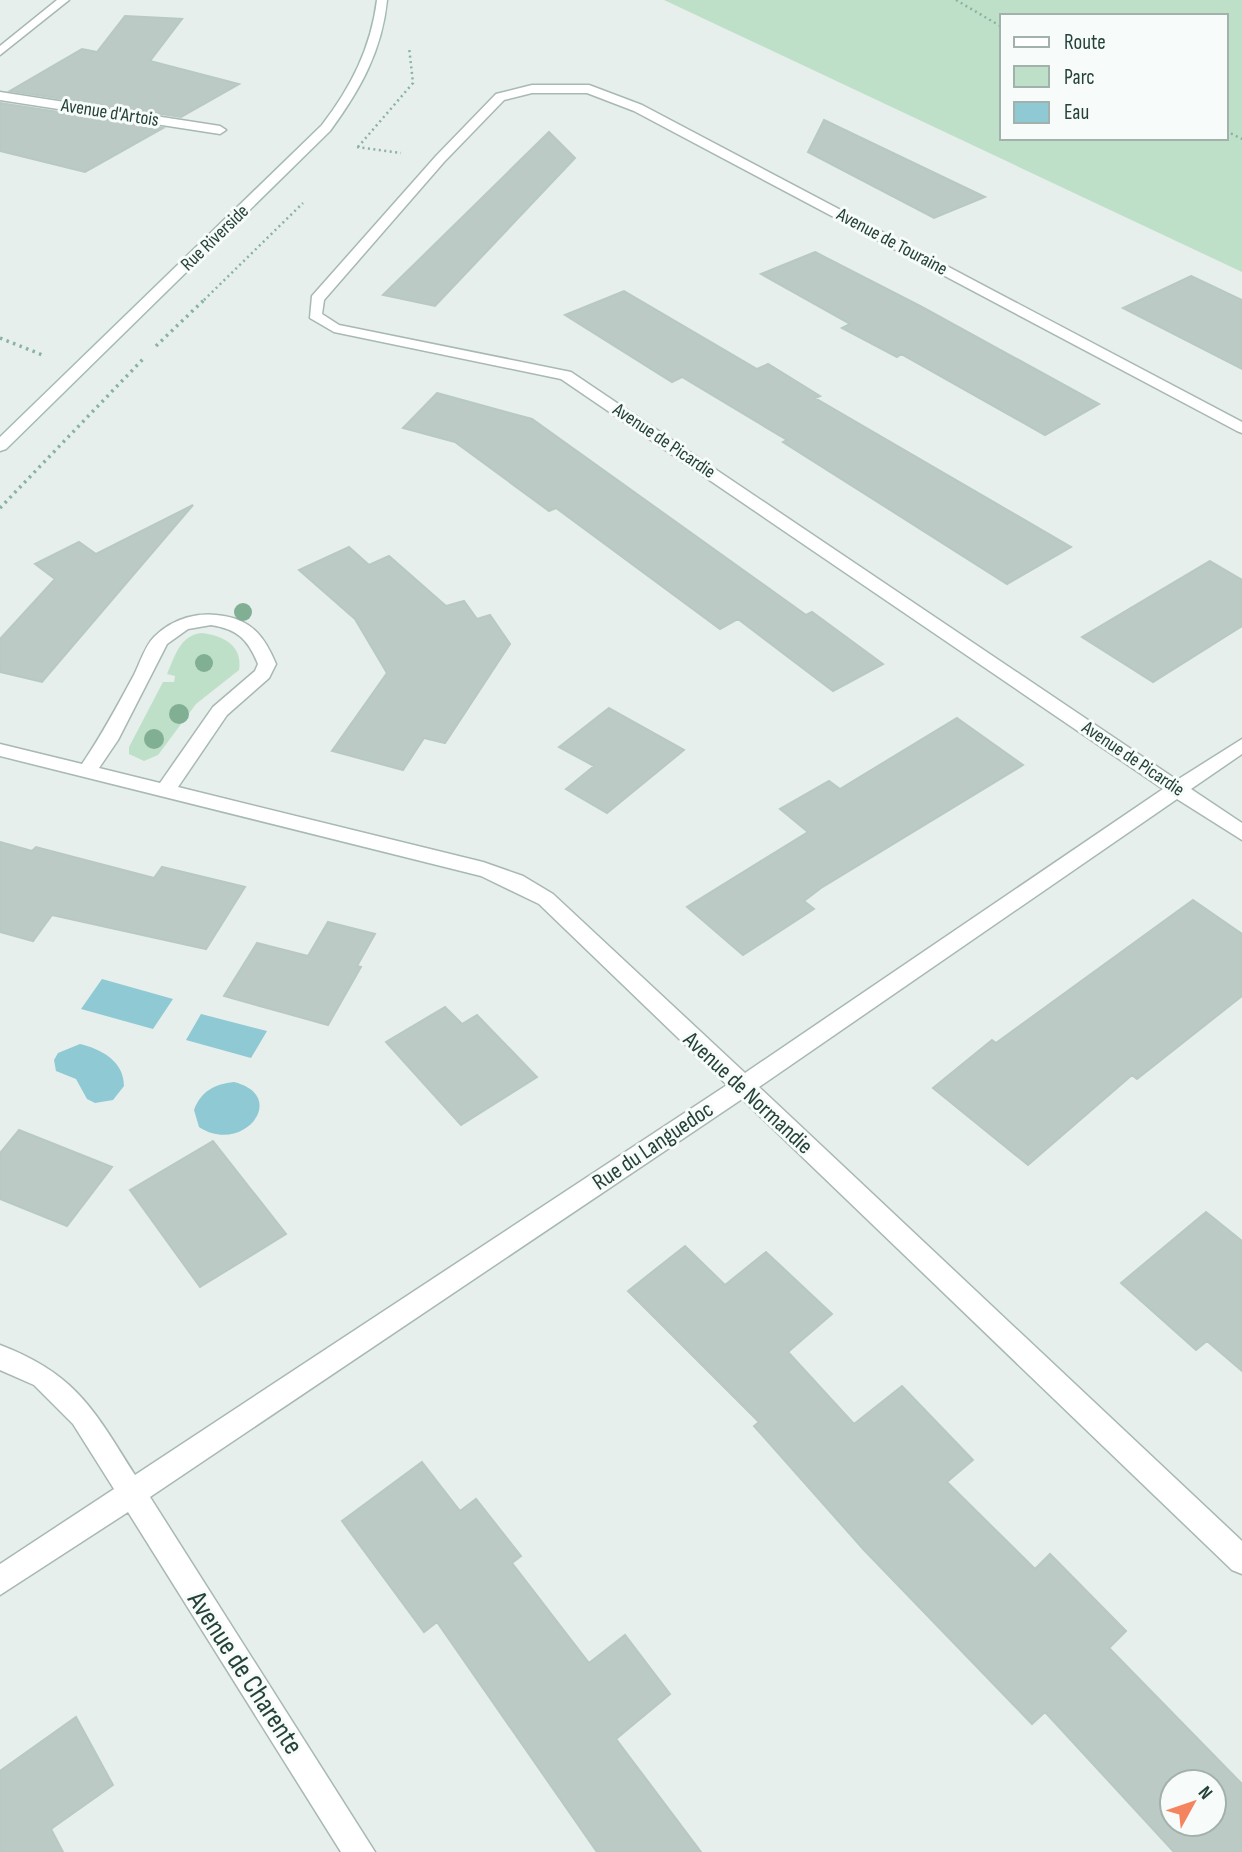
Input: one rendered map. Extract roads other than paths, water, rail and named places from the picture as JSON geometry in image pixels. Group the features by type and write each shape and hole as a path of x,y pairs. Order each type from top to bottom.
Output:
{"street":[{"path":"0,52 64,0"},
{"name":"Rue Riverside","path":"0,446 326,128 352,93 366,67 377,33 382,0"},
{"name":"Avenue de Touraine","path":"532,89 589,89 638,108 1242,428"},
{"name":"Avenue de Picardie","path":"532,89 500,97 440,159 317,299 315,315 334,328 566,375 1242,833"},
{"name":"Avenue d'Artois","path":"0,96 220,130"},
{"path":"88,770 109,740 160,641 183,625 195,621 211,619 238,624 258,642 267,664 263,674 220,711 164,792"},
{"name":"Rue du Languedoc","path":"0,1581 742,1087 1242,745"},
{"name":"Avenue de Normandie","path":"0,750 450,860 515,879 546,899 1242,1560"},
{"path":"0,1357 43,1377 82,1415 130,1494"},
{"name":"Avenue de Charente","path":"130,1494 359,1852"}],"water":[{"path":"102,979 173,999 153,1029 81,1009"},
{"path":"201,1014 267,1031 251,1058 186,1040"},
{"path":"80,1044 96,1049 116,1063 124,1086 113,1100 95,1103 87,1099 76,1079 56,1071 54,1060 58,1053"},
{"path":"234,1082 250,1089 258,1099 259,1110 254,1121 231,1134 215,1134 199,1127 194,1110 197,1103 205,1093 215,1087"}]}
